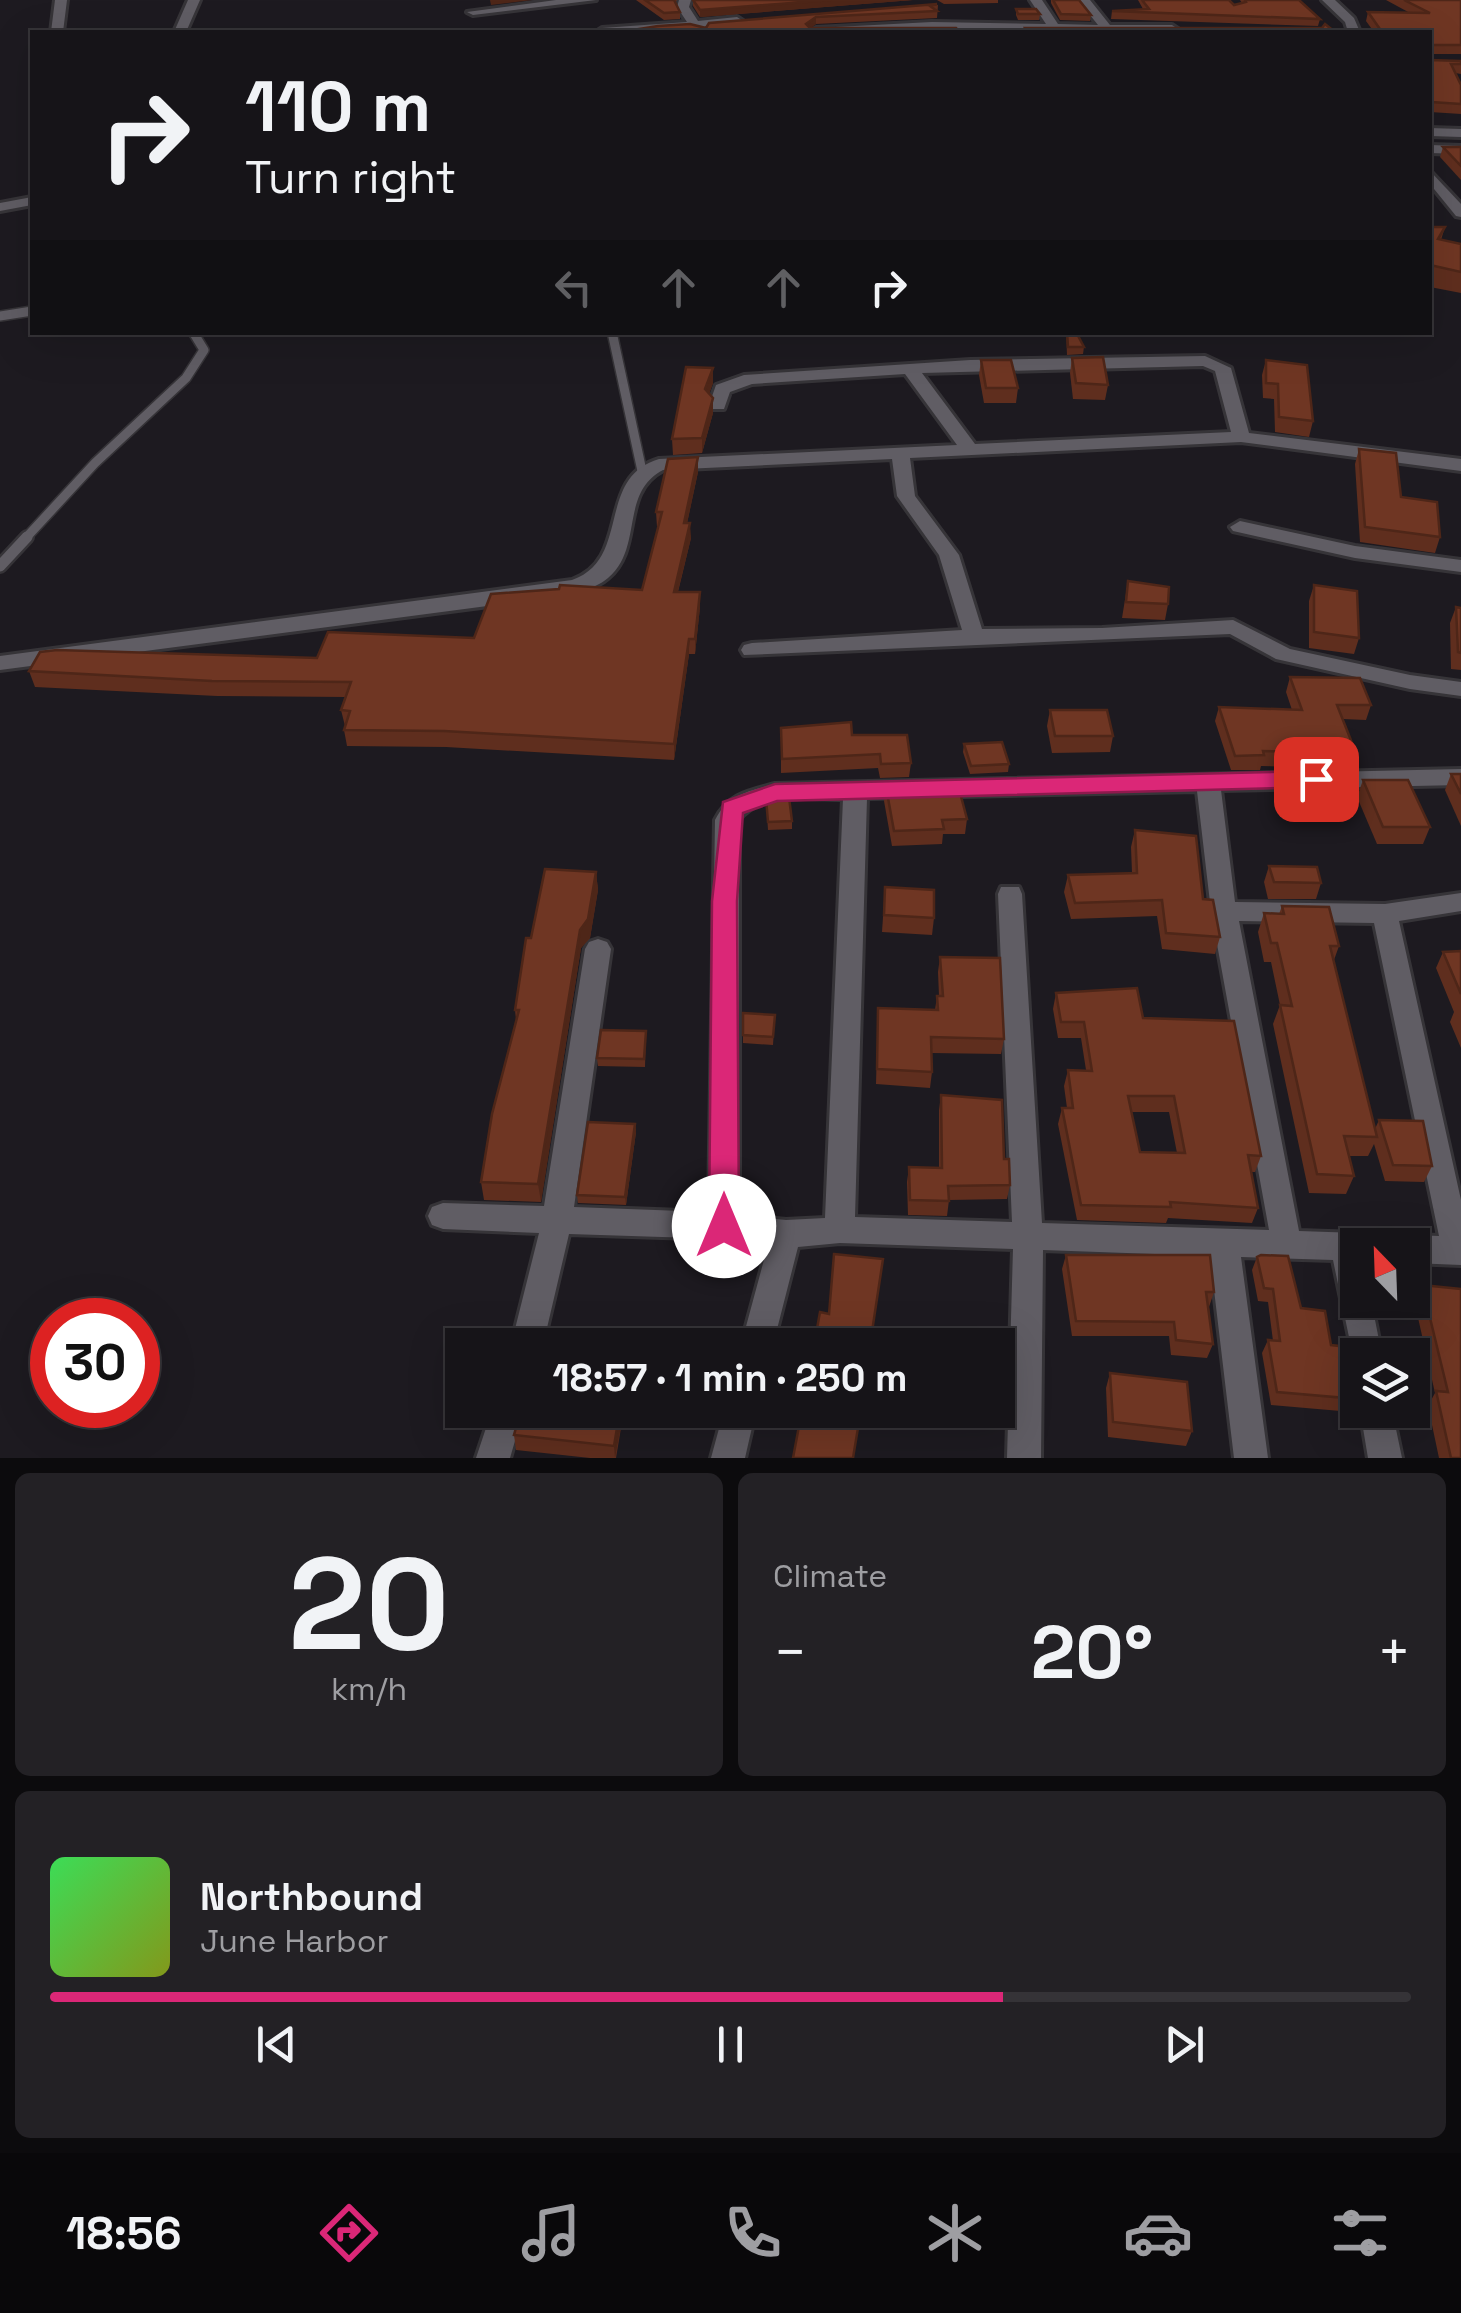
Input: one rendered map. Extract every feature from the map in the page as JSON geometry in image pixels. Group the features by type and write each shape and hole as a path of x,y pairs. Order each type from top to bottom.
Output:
{"street":[{"path":"57,30 60,0"},
{"path":"181,30 194,0"},
{"path":"471,9 485,0"},
{"path":"471,9 590,0"},
{"path":"684,0 683,7 696,29"},
{"path":"1036,0 1044,28"},
{"path":"1084,0 1106,28"},
{"path":"1328,0 1350,21 1353,30"},
{"path":"665,30 749,20"},
{"path":"838,30 949,20 1044,28 1182,29"},
{"path":"1432,132 1461,133"},
{"path":"1432,148 1461,150"},
{"path":"1436,190 1461,213"},
{"path":"0,206 30,201"},
{"path":"718,405 722,388 738,380 910,369 1205,361 1222,368 1226,376 1241,437"},
{"path":"910,369 968,448"},
{"path":"0,663 549,592 587,582 606,571 611,560 631,482 642,471 682,462 1241,437 1461,464"},
{"path":"900,451 906,496 949,555 974,636"},
{"path":"1240,527 1355,552 1461,566"},
{"path":"752,650 974,636 1233,628 1284,654 1461,689"},
{"path":"724,1226 727,820 731,808 740,802 775,792 1461,777"},
{"path":"1208,781 1224,911 1287,1246"},
{"path":"840,1230 855,791"},
{"path":"1010,894 1028,1237 1024,1458"},
{"path":"1224,911 1385,914 1461,902"},
{"path":"1385,914 1459,1251 1430,1250"},
{"path":"531,1328 558,1220 598,948"},
{"path":"443,1216 724,1226 786,1234 840,1230 1340,1247"},
{"path":"761,1328 786,1234"},
{"path":"1224,1244 1251,1458"},
{"path":"493,1458 502,1428"},
{"path":"728,1458 736,1428"},
{"path":"1379,1428 1385,1458"}],"lane":[{"path":"0,316 30,311"},
{"path":"0,566 94,463 186,378 204,350 195,335"},
{"path":"613,335 642,471"}],"building":[{"path":"645,0 674,0 680,12 664,13"},
{"path":"693,0 831,0 700,10"},
{"path":"1053,0 1079,0 1091,15 1061,14"},
{"path":"1142,0 1229,0 1234,5 1245,0 1299,0 1320,19 1112,11 1149,9"},
{"path":"1404,0 1461,0 1461,45 1432,45 1432,30 1381,30 1368,12 1430,13"},
{"path":"937,4 930,6 937,11 816,17 806,24 810,28 958,30 633,30 690,24 706,28 709,23"},
{"path":"1016,9 1036,9 1040,14 1018,14"},
{"path":"1325,24 1332,30 1025,28 1322,28"},
{"path":"1432,60 1461,61 1451,64 1461,85 1461,104 1432,102"},
{"path":"1443,147 1461,147 1461,166"},
{"path":"1432,227 1445,227 1438,239 1461,244 1461,272 1432,265"},
{"path":"1067,335 1078,335 1084,347 1068,347"},
{"path":"1103,357 1108,385 1076,383 1072,358"},
{"path":"981,360 1011,360 1018,388 986,388"},
{"path":"1266,360 1307,365 1313,421 1279,417 1278,384 1266,383"},
{"path":"686,367 713,368 705,389 713,398 702,438 672,439"},
{"path":"1359,449 1396,453 1401,497 1437,502 1440,537 1365,527"},
{"path":"698,457 684,523 690,523 674,592 700,592 674,744 444,731 344,730 350,711 341,710 351,682 212,681 29,671 40,652 57,650 317,658 328,632 474,638 491,594 559,589 560,585 642,590 662,512 656,512 668,459"},
{"path":"1128,581 1169,587 1168,604 1126,602"},
{"path":"1314,585 1357,591 1359,638 1314,632"},
{"path":"1456,607 1461,608 1461,653 1458,652"},
{"path":"1290,677 1360,678 1371,705 1337,705 1356,753 1263,751 1264,755 1235,756 1219,707 1302,710"},
{"path":"1050,710 1107,710 1113,736 1055,736"},
{"path":"851,722 852,735 907,735 911,763 881,764 880,754 782,759 781,728"},
{"path":"1002,742 1009,764 971,766 964,744"},
{"path":"1451,774 1461,774 1461,794"},
{"path":"1363,780 1408,780 1430,827 1383,827"},
{"path":"958,785 967,819 942,820 944,829 894,831 886,787"},
{"path":"789,797 792,821 768,822 766,798"},
{"path":"1135,830 1196,836 1203,899 1213,900 1220,937 1166,933 1162,900 1075,903 1068,875 1137,873"},
{"path":"1269,866 1317,867 1321,883 1274,882"},
{"path":"545,869 596,872 588,919 580,930 538,1184 481,1182 492,1114 519,1010 515,1010 526,938 531,938"},
{"path":"885,887 934,890 934,918 884,915"},
{"path":"1282,906 1329,907 1339,946 1330,946 1377,1137 1344,1136 1354,1176 1317,1174 1280,1005 1292,1006 1277,943 1271,943 1264,913 1284,914"},
{"path":"1461,951 1461,994 1443,952"},
{"path":"940,957 1000,958 1004,1039 931,1037 932,1072 877,1069 878,1008 938,1010 937,996 943,996"},
{"path":"1137,988 1143,1018 1234,1021 1261,1156 1248,1155 1258,1208 1170,1202 1171,1207 1081,1205 1062,1108 1073,1108 1068,1070 1092,1071 1084,1022 1061,1022 1056,993","holes":["1128,1096 1174,1096 1185,1153 1140,1152"]},
{"path":"743,1013 775,1015 773,1037 743,1035"},
{"path":"601,1030 646,1031 644,1059 597,1058"},
{"path":"941,1095 1002,1100 1004,1159 1009,1159 1010,1185 948,1186 949,1201 910,1200 909,1167 942,1168"},
{"path":"1379,1120 1423,1121 1432,1166 1393,1165"},
{"path":"588,1122 635,1124 625,1197 577,1195"},
{"path":"834,1254 883,1259 873,1328 817,1328 820,1312 829,1314"},
{"path":"1066,1255 1210,1255 1214,1292 1206,1292 1213,1344 1176,1340 1174,1322 1076,1321"},
{"path":"1288,1256 1301,1308 1325,1311 1331,1345 1340,1346 1340,1397 1277,1392 1268,1340 1280,1341 1273,1289 1264,1288 1257,1257"},
{"path":"1430,1286 1461,1289 1461,1458 1451,1458 1436,1391 1448,1392 1430,1318"},
{"path":"1110,1373 1187,1382 1192,1431 1113,1422"},
{"path":"516,1428 617,1428 614,1446 514,1435"},
{"path":"799,1428 858,1428 853,1458 793,1458"}],"route":[{"path":"724,1226 725,901 727,820 731,808 775,792 1316,779"}]}
